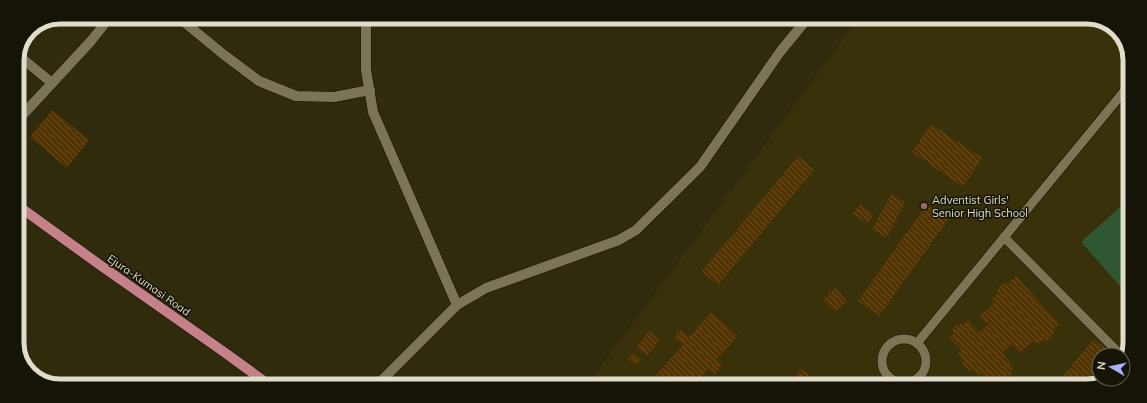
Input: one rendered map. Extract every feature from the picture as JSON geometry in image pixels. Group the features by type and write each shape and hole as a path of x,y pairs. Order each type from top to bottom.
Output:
{"main road":[{"name":"Ejura-Kumasi Road","path":"24,210 261,379"}],"street":[{"path":"24,113 91,41 104,24"},
{"path":"186,24 222,54 259,81 296,96 334,97 370,90"},
{"path":"366,24 366,70 373,112 457,305"},
{"path":"382,379 457,305 486,288 619,240 636,230 700,167 780,52 803,24"},
{"path":"24,60 52,83"}],"lane":[{"path":"918,342 1123,93"},
{"path":"1004,238 1113,347"},
{"path":"888,379 883,368 883,354 891,343 898,339 904,338 918,342 923,347 926,354 926,368 918,379"}],"shaded area":[{"name":"Adventist Girls' Senior High School","path":"854,24 1092,24 1107,30 1116,38 1121,48 1123,57 1123,347 1091,347 1091,379 591,379"}],"green space":[{"path":"1123,204 1123,289 1081,242"}],"building":[{"path":"52,110 89,140 67,168 30,137"},
{"path":"931,124 982,158 963,187 912,152"},
{"path":"798,156 814,170 718,285 702,271"},
{"path":"891,194 905,202 887,238 872,230"},
{"path":"860,204 874,214 868,224 853,214"},
{"path":"927,204 948,220 879,316 858,301"},
{"path":"1016,276 1060,325 1054,329 1051,338 1046,341 1041,341 1037,345 1033,341 1020,353 1012,344 1002,353 1015,368 1011,371 1010,379 987,379 981,373 978,376 974,371 965,367 961,356 958,353 962,350 949,337 953,334 955,326 964,324 968,320 979,332 991,322 990,321 986,324 980,316 994,303 991,300 998,293 1000,285 1009,283"},
{"path":"835,288 847,301 835,312 823,300"},
{"path":"711,312 738,336 716,360 722,365 715,374 709,368 699,379 652,379 683,345 674,337 681,330 689,337"},
{"path":"649,331 660,341 647,356 636,347"},
{"path":"1094,339 1104,347 1091,347 1091,379 1060,379"},
{"path":"633,353 641,359 637,365 628,359"},
{"path":"801,369 815,379 794,379"}],"place":[{"name":"Adventist Girls' Senior High School","path":"924,206"}]}
